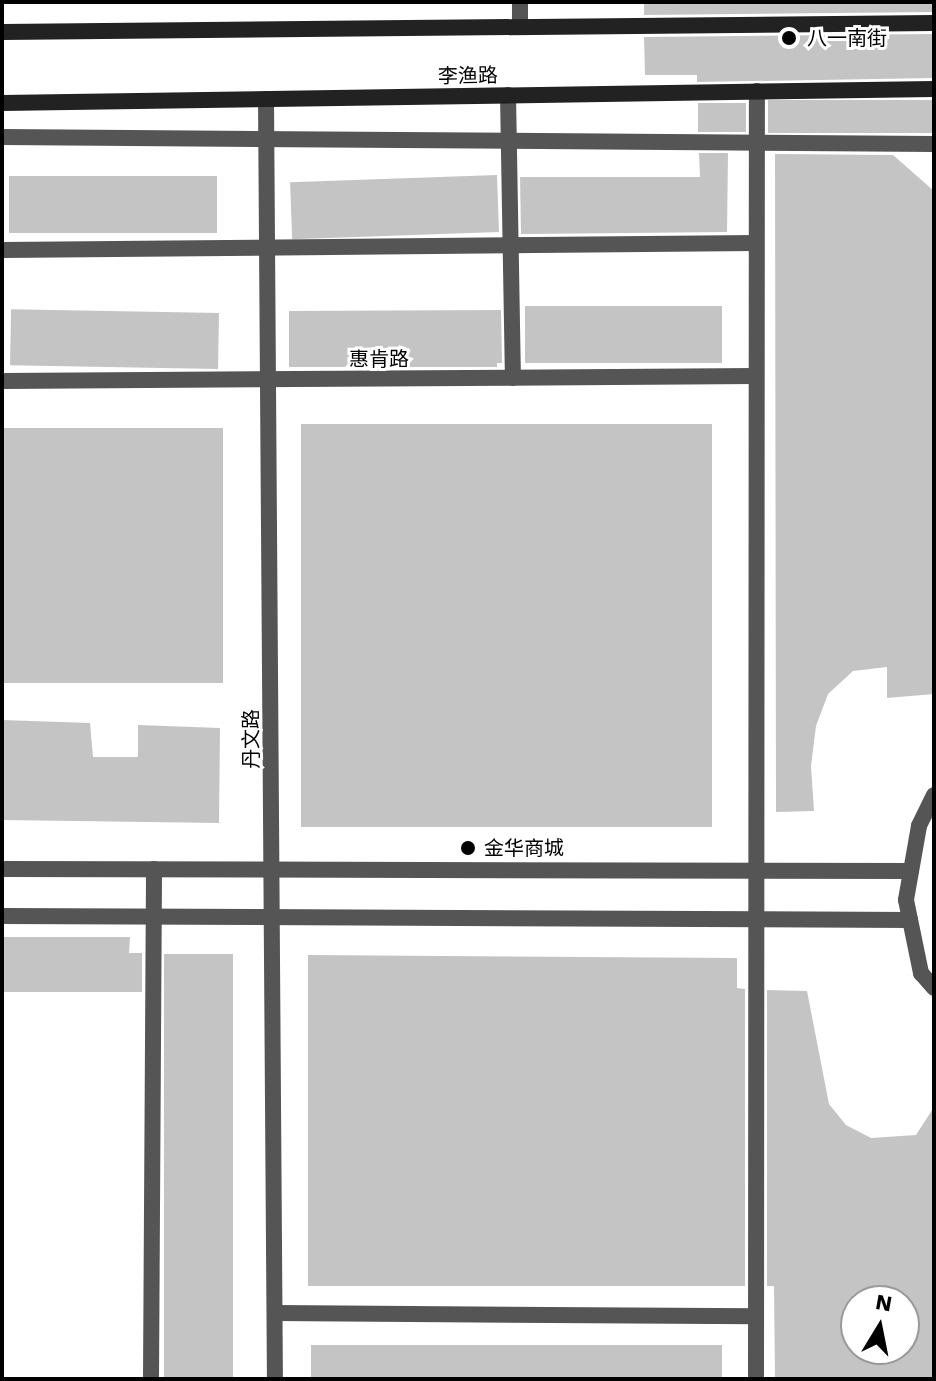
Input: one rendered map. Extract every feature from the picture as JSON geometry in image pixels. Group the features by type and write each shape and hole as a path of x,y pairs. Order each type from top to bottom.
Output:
{"main road":[{"path":"2,32 934,23"},
{"name":"李渔路","path":"2,103 934,89"}],"street":[{"path":"520,2 520,27"},
{"path":"756,1379 757,91"},
{"path":"508,95 513,378"},
{"name":"丹文路","path":"266,99 275,1379"},
{"path":"2,137 934,144"},
{"path":"2,250 756,243"},
{"name":"惠肯路","path":"2,381 756,376"},
{"path":"934,795 919,826 906,900 921,973 934,988"},
{"path":"2,869 911,871"},
{"path":"151,1379 154,869"},
{"path":"2,916 910,920"},
{"path":"275,1313 756,1316"}],"building":[{"path":"644,2 934,2 934,12 644,15"},
{"path":"934,34 934,78 697,82 697,75 645,75 644,37"},
{"path":"768,100 934,100 934,133 768,133"},
{"path":"698,103 746,103 746,132 698,132"},
{"path":"699,153 728,153 727,232 521,234 520,177 700,177"},
{"path":"775,154 893,155 934,191 934,694 887,698 887,667 853,671 828,694 816,726 811,766 814,811 776,812"},
{"path":"497,175 499,232 292,239 290,182"},
{"path":"9,176 217,176 217,233 9,233"},
{"path":"525,306 722,306 722,363 525,363"},
{"path":"11,309 219,313 218,369 10,365"},
{"path":"501,310 502,363 497,363 497,367 289,367 289,311"},
{"path":"301,424 712,424 712,827 301,827"},
{"path":"2,428 223,428 223,683 2,683"},
{"path":"2,720 90,723 93,757 138,757 138,725 220,728 219,823 2,820"},
{"path":"2,937 130,937 129,953 142,953 142,992 2,992"},
{"path":"164,954 233,954 233,1379 164,1379"},
{"path":"308,955 737,958 737,988 745,989 745,1286 308,1286"},
{"path":"767,990 807,991 829,1104 846,1125 871,1138 916,1135 934,1107 934,1379 775,1379 774,1286 767,1286"},
{"path":"311,1345 722,1345 722,1379 311,1379"}],"place":[{"name":"八一南街","path":"789,38"},
{"name":"金华商城","path":"468,848"}]}
